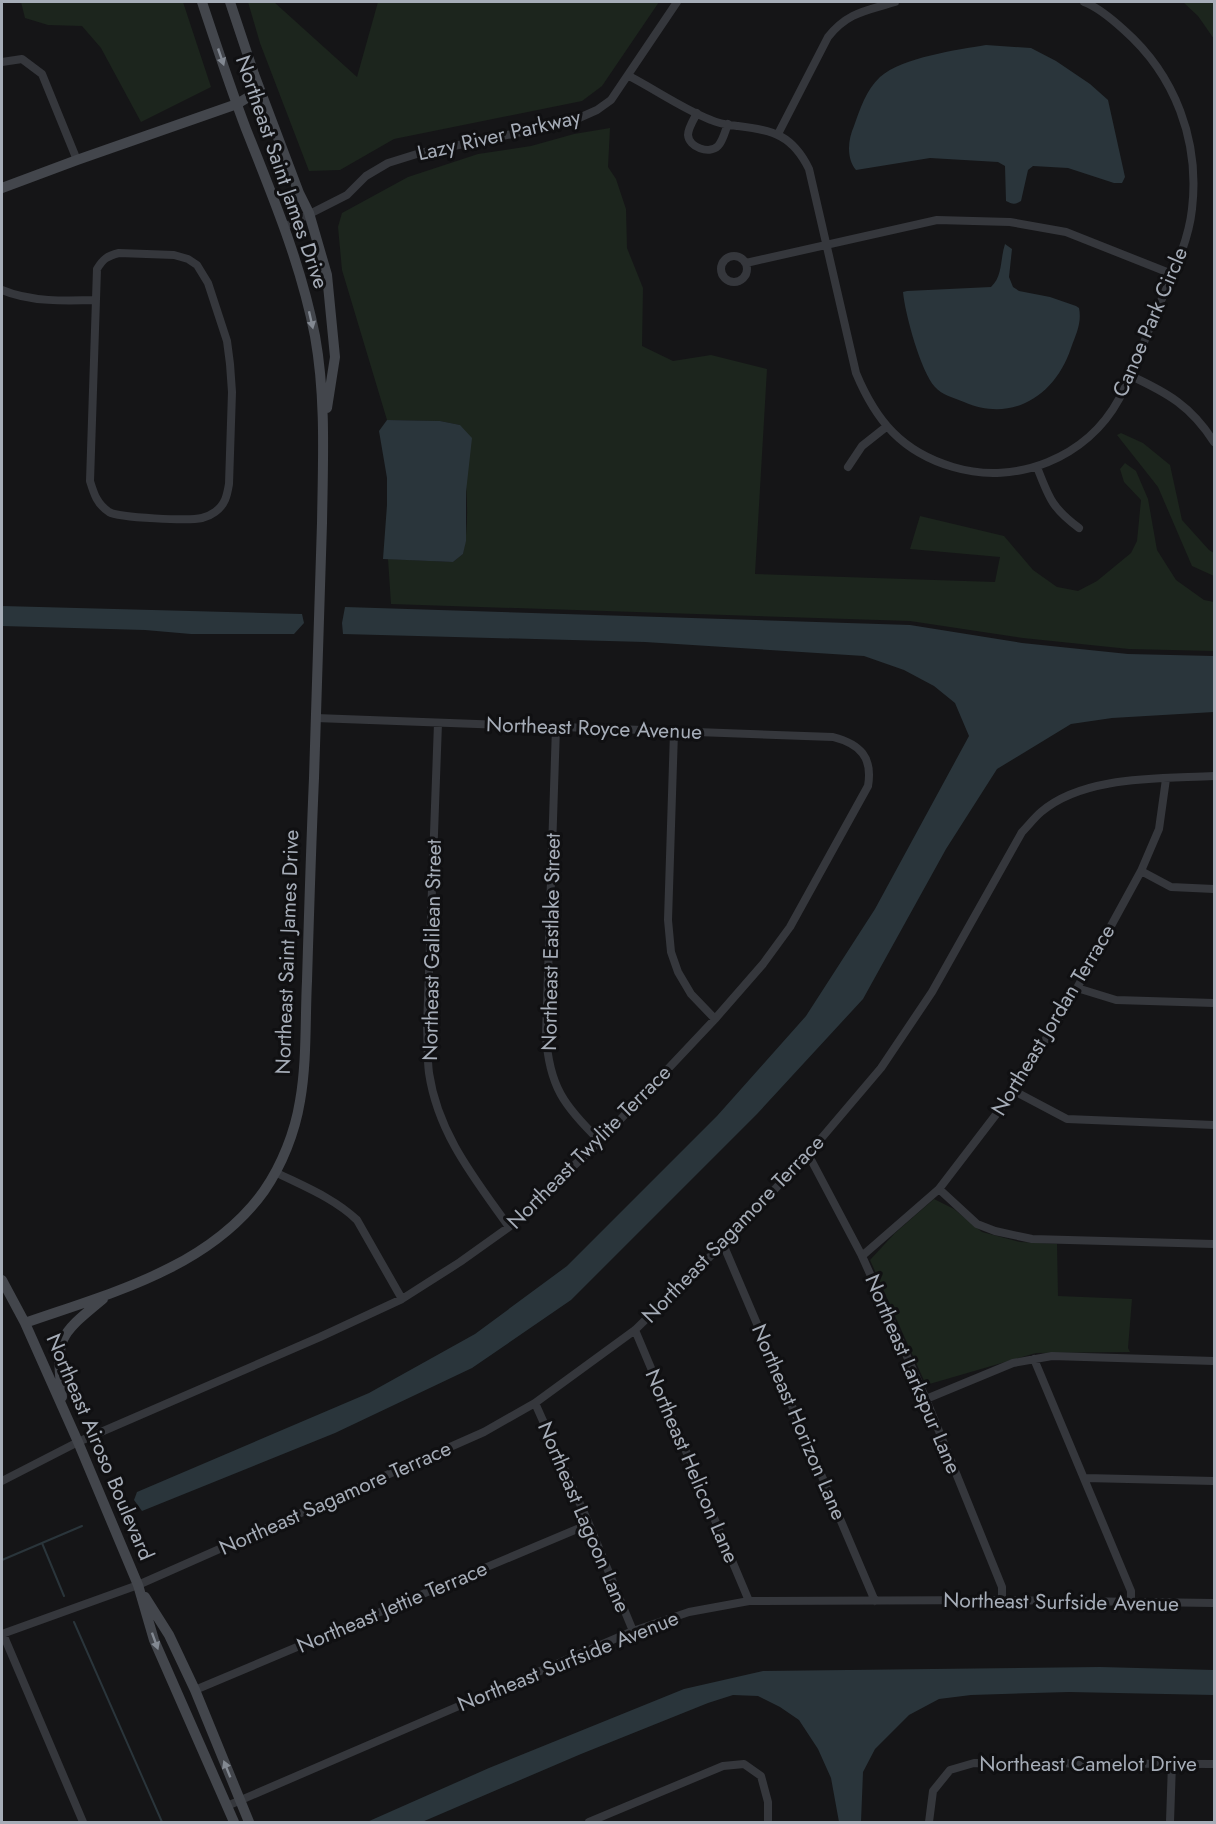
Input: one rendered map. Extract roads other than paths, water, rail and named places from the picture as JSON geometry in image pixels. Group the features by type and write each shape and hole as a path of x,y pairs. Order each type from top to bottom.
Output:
{"main road":[{"name":"Northeast Saint James Drive","path":"26,1323 108,1294 180,1263 208,1246 244,1216 266,1189 275,1172 295,1125 301,1089 324,429 320,364 304,285 202,2"},
{"name":"Northeast Saint James Drive","path":"230,2 260,90 299,193 309,213 327,274 335,357 324,429"},
{"path":"2,188 237,104 260,90"},
{"name":"Northeast Airoso Boulevard","path":"2,1280 26,1323 78,1442 138,1585 154,1640 234,1822"},
{"path":"62,1406 58,1360 60,1343 68,1329 108,1294"},
{"name":"Northeast Airoso Boulevard","path":"138,1585 169,1635 195,1690 249,1822"}],"street":[{"name":"Lazy River Parkway","path":"284,227 347,195 366,176 388,163 420,153 570,122 597,110 611,100 629,76 677,2"},
{"path":"629,76 712,121 764,129 778,134 828,37 838,25 850,15 895,2"},
{"name":"Canoe Park Circle","path":"778,134 792,143 803,156 809,169 856,373 867,400 886,427 917,452 941,464 965,471 995,474 1037,467 1059,458 1083,442 1105,420 1119,399 1186,236 1194,189 1193,159 1187,128 1175,98 1158,67 1117,23 1083,2"},
{"path":"2,62 22,59 42,74 77,160"},
{"path":"697,113 688,135 691,142 698,147 709,150 716,148 728,124"},
{"path":"746,263 826,243 937,220 1010,222 1066,232 1172,274"},
{"path":"119,253 174,255 188,259 198,265 208,283 227,341 232,392 229,484 227,497 214,513 200,519 125,517 112,514 94,496 90,481 96,300 98,269 107,256 119,253"},
{"path":"2,290 13,295 96,300"},
{"path":"1129,375 1158,388 1181,404 1195,415 1215,442"},
{"path":"848,467 862,446 886,427"},
{"path":"1037,467 1050,501 1060,515 1079,528"},
{"name":"Northeast Royce Avenue","path":"315,718 832,737 848,741 866,757"},
{"name":"Northeast Galilean Street","path":"438,723 427,1027 430,1074 440,1114 450,1139 465,1166 509,1227"},
{"name":"Northeast Eastlake Street","path":"556,727 547,1054 559,1093 573,1115 600,1141"},
{"path":"674,732 668,920 671,952 678,972 692,994 715,1019"},
{"name":"Northeast Twylite Terrace","path":"2,1481 78,1442 402,1299 509,1227 600,1141 715,1019 763,964 790,927 868,786 870,777 866,757"},
{"name":"Northeast Sagamore Terrace","path":"2,1634 138,1585 484,1432 535,1403 634,1330 723,1244 808,1154 881,1068 932,992 1022,832 1042,811 1067,796 1105,784 1215,776"},
{"name":"Northeast Jordan Terrace","path":"862,1256 939,1189 1014,1091 1077,988 1141,871 1159,829 1166,779"},
{"path":"1141,871 1171,887 1215,890"},
{"path":"1077,988 1116,999 1215,1003"},
{"path":"1014,1091 1066,1119 1215,1125"},
{"name":"Northeast Larkspur Lane","path":"808,1154 862,1256 926,1399 1002,1587 1002,1600"},
{"path":"275,1172 330,1200 352,1215 368,1236 402,1299"},
{"path":"939,1189 977,1224 995,1232 1032,1239 1215,1244"},
{"name":"Northeast Horizon Lane","path":"723,1244 875,1600"},
{"name":"Northeast Helicon Lane","path":"634,1330 749,1601"},
{"path":"926,1399 1013,1363 1052,1356 1215,1361"},
{"path":"1034,1359 1131,1591 1131,1602"},
{"name":"Northeast Lagoon Lane","path":"535,1403 633,1630"},
{"path":"1085,1478 1215,1481"},
{"name":"Northeast Jettie Terrace","path":"195,1690 589,1524"},
{"name":"Northeast Surfside Avenue","path":"227,1806 633,1630 689,1612 749,1601 1002,1600 1215,1603"},
{"path":"2,1634 84,1822"},
{"name":"Northeast Camelot Drive","path":"928,1822 933,1791 950,1770 974,1762 1215,1764"},
{"path":"1170,1822 1172,1763"},
{"path":"589,1822 723,1766 744,1764 761,1776 768,1802 768,1822"}],"waterway":[{"path":"2,1560 82,1526"},
{"path":"42,1543 64,1596"},
{"path":"74,1622 162,1822"}]}
